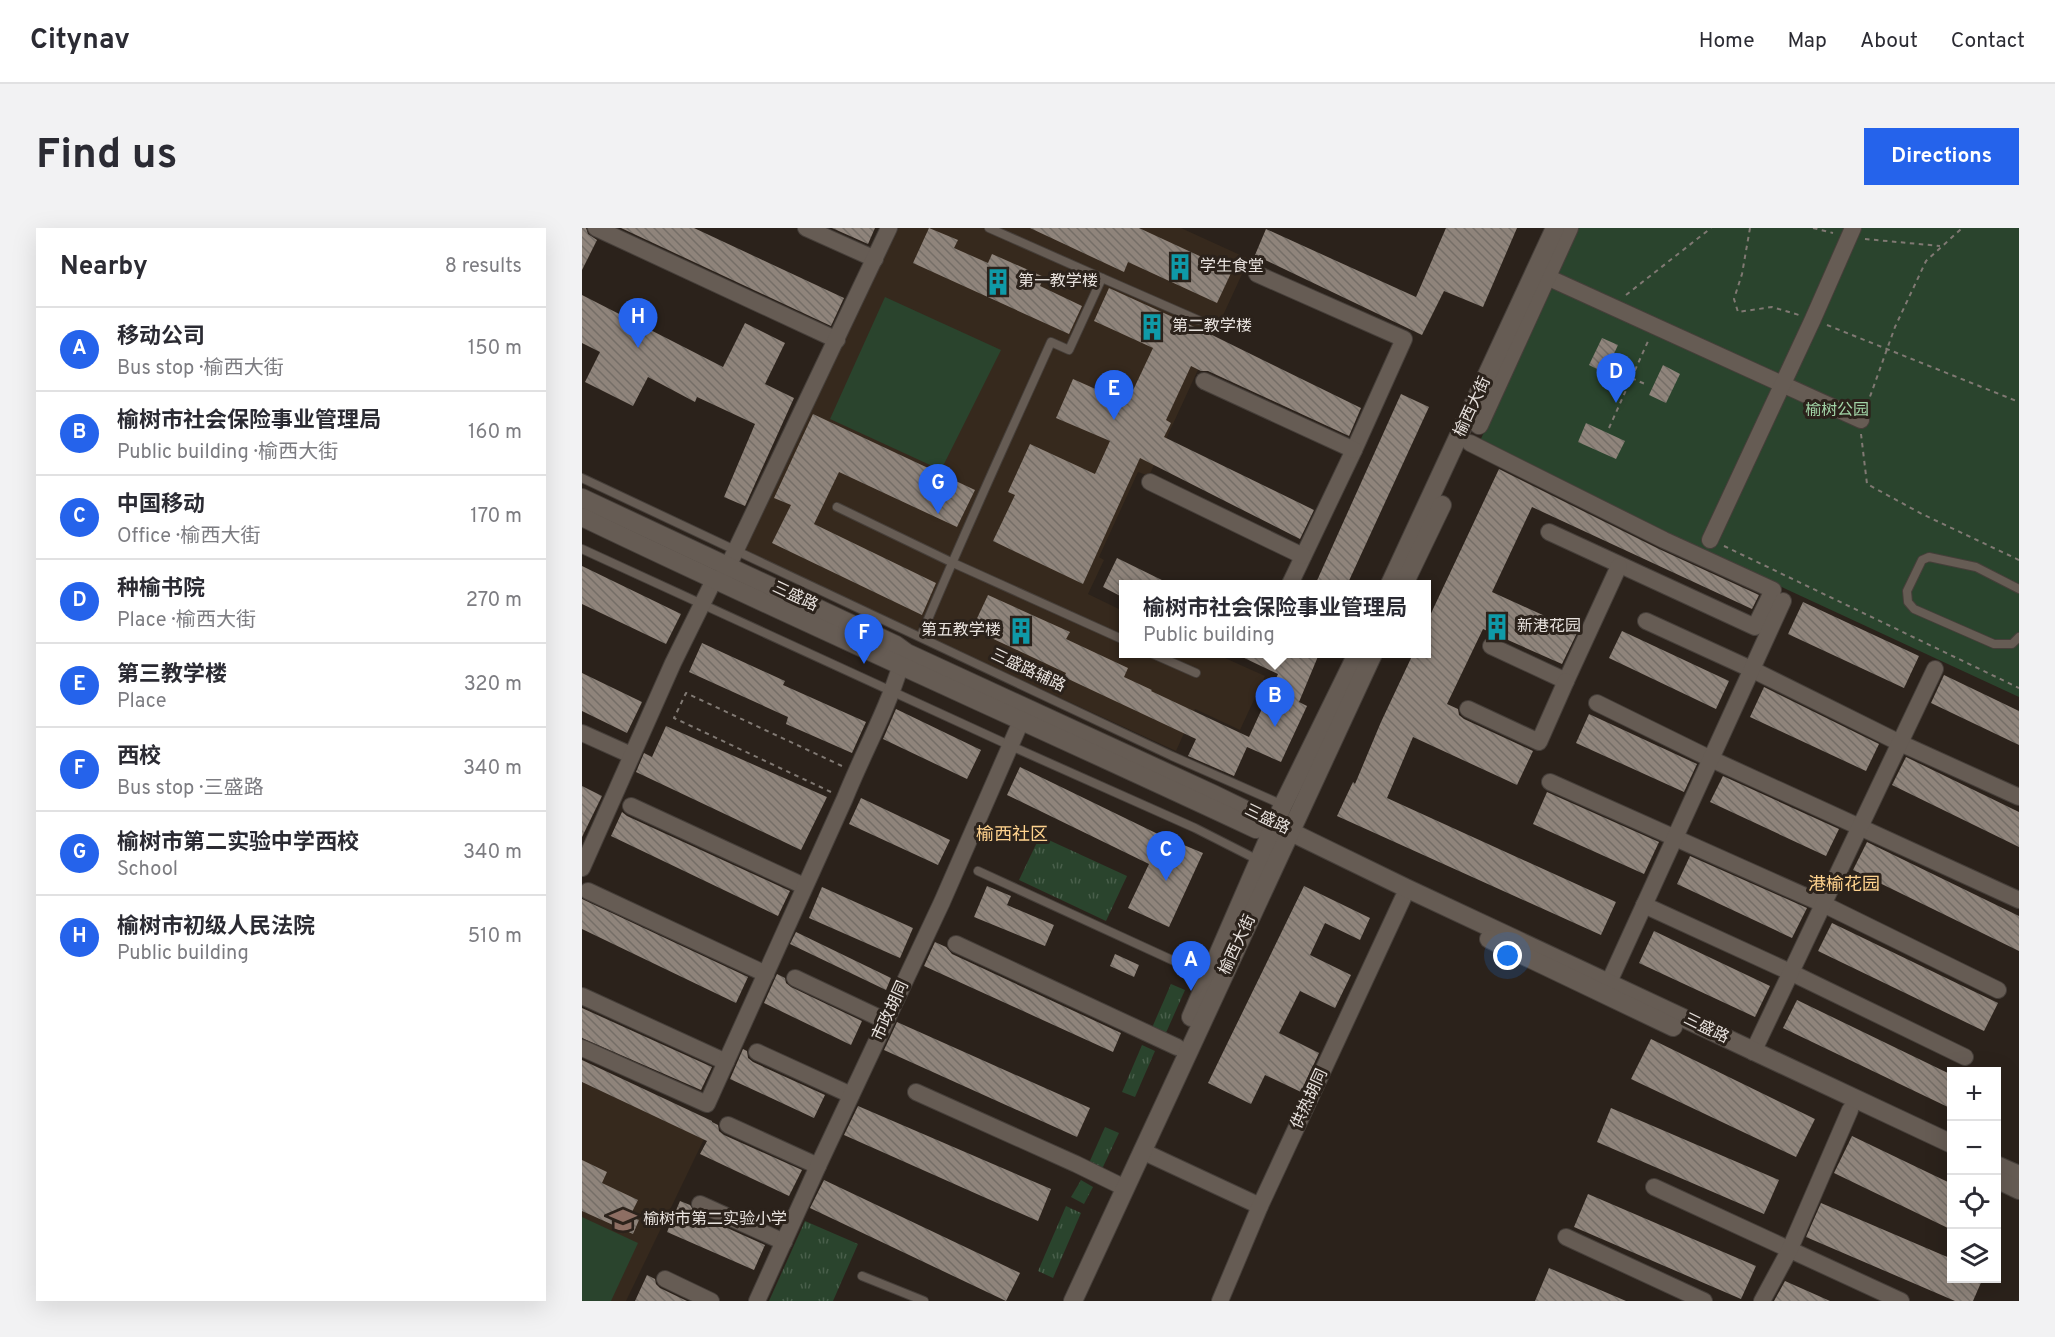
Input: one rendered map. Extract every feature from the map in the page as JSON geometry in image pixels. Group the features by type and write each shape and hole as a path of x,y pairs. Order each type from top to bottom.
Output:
{"main road":[{"name":"榆西大街","path":"1392,580 1555,228"},
{"name":"榆西大街","path":"1406,580 1569,228"},
{"name":"三盛路","path":"582,498 732,558 907,653 1098,740 1403,898 1947,1156"},
{"name":"三盛路","path":"582,517 717,582 1609,982 1752,1052 1947,1142"},
{"name":"榆西大街","path":"1073,1301 1142,1151 1355,658"},
{"name":"榆西大街","path":"1292,808 1370,658"},
{"name":"榆西大街","path":"1064,1301 1177,1047 1215,980"},
{"path":"2001,1167 2019,1175"},
{"path":"2001,1181 2019,1190"}],"street":[{"path":"596,228 837,340"},
{"path":"806,228 875,259"},
{"path":"582,868 702,603 732,558 889,228"},
{"path":"1710,540 1813,320 1851,232"},
{"path":"1257,274 1404,339 1292,580"},
{"path":"1548,277 1861,420"},
{"path":"1204,381 1354,450"},
{"path":"1470,443 1664,540 1773,590 1755,627 1549,532"},
{"path":"1150,482 1303,556"},
{"path":"1468,709 1539,742 1619,566"},
{"path":"1609,982 1783,601"},
{"path":"1646,621 1753,670 1900,743 2019,797"},
{"path":"1491,646 1566,681"},
{"path":"582,1048 707,1104 893,692 901,664"},
{"path":"1752,1052 1935,669"},
{"path":"1597,704 1859,828 2019,900"},
{"name":"市政胡同","path":"757,1301 942,902 1022,719"},
{"path":"582,732 632,755"},
{"path":"1550,782 1823,904 1998,990"},
{"path":"631,806 804,886"},
{"path":"588,891 766,974"},
{"name":"供热胡同","path":"1220,1301 1260,1206 1403,898"},
{"path":"1644,905 1790,972 1965,1057"},
{"path":"956,944 1177,1047"},
{"path":"795,978 886,1021"},
{"path":"582,996 726,1062"},
{"path":"757,1052 851,1095"},
{"path":"915,1092 1117,1184"},
{"path":"1762,1301 1789,1251 1850,1110"},
{"path":"728,1125 818,1166"},
{"path":"1142,1151 1260,1206"},
{"path":"1654,1187 1901,1301"},
{"path":"700,1204 784,1242"},
{"path":"1566,1237 1704,1301"},
{"path":"665,1279 711,1301"}],"lane":[{"path":"988,228 1198,320"},
{"path":"921,636 951,562 1051,342 1069,350 1102,278"},
{"name":"三盛路辅路","path":"582,478 732,558 921,636 1172,756 1292,808"},
{"path":"837,507 951,562 1119,638"},
{"path":"582,549 1195,828 1267,864"},
{"path":"2019,589 1976,567 1929,557 1922,560 1907,591 1908,602 1914,609 1957,629 1994,644 2012,644 2019,637"},
{"path":"1162,658 1196,673"},
{"path":"978,871 1215,980"},
{"path":"862,1276 924,1301"}],"path":[{"path":"1612,306 1711,228"},
{"path":"1750,228 1742,274 1734,299 1738,312 1772,307 1813,320 2019,402"},
{"path":"1813,228 1942,246"},
{"path":"1964,228 1926,261 1895,327 1860,425 1867,484 1922,514 2019,560"},
{"path":"1609,428 1655,325"},
{"path":"1615,370 1645,384"},
{"path":"1710,540 2019,688"},
{"path":"845,798 674,718 686,693 855,772"}],"shaded area":[{"path":"889,228 1181,228 1249,259 1149,476 1138,472 1099,557 1104,560 1088,594 1119,609 1119,658 1225,658 1265,676 1240,730 1195,709 1176,751 740,551"},
{"name":"榆树市第二实验小学","path":"582,1082 704,1139 626,1301 582,1301"}],"green space":[{"name":"榆树公园","path":"1579,228 2019,228 2019,697 1479,443"},
{"path":"885,297 1001,350 941,470 830,419"},
{"path":"1040,836 1127,876 1106,921 1019,880"},
{"path":"1171,984 1185,990 1165,1035 1151,1030"},
{"path":"1142,1045 1155,1051 1135,1097 1122,1092"},
{"path":"1105,1127 1119,1133 1102,1169 1089,1163"},
{"path":"1081,1180 1093,1187 1084,1204 1071,1197"},
{"path":"1066,1206 1081,1213 1053,1278 1038,1271"},
{"path":"582,1217 638,1243 611,1301 582,1301"},
{"path":"805,1221 858,1244 833,1301 769,1301"}],"building":[{"path":"582,228 586,228 588,234 597,240 582,270"},
{"path":"621,228 694,228 844,298 831,326"},
{"path":"832,228 875,228 868,244"},
{"name":"第一教学楼","path":"929,228 958,240 954,248 988,263 992,254 1044,277 1040,286 1082,306 1069,334 913,263"},
{"name":"学生食堂","path":"1030,228 1139,228 1232,271 1217,303 1128,262 1124,272"},
{"path":"1446,228 1517,228 1483,307 1444,291 1422,335 1255,255 1266,229 1416,297"},
{"path":"1109,288 1210,334 1361,408 1349,436 1208,371 1201,371 1191,366 1166,420 1171,423 1164,437 1314,510 1300,539 1140,458 1083,584 993,541 1015,495 1008,492 1030,444 1095,474 1110,441 1056,418 1073,379 1127,403 1153,348 1094,321"},
{"path":"582,295 723,367 745,323 785,343 765,384 794,398 745,506 724,497 755,424 697,397 695,402 648,377 633,406 585,382 600,352 582,343"},
{"path":"1602,338 1618,345 1605,373 1589,365"},
{"path":"1663,365 1680,374 1666,403 1649,395"},
{"path":"1401,394 1429,407 1349,580 1317,580"},
{"path":"813,414 975,490 957,527 839,472 814,524 936,583 922,615 772,543 791,505 774,498"},
{"path":"1586,423 1625,441 1616,459 1578,442"},
{"name":"新港花园","path":"1499,469 1659,549 1759,595 1752,609 1532,507 1492,592 1578,631 1562,664 1483,629 1447,704 1458,709 1459,715 1464,719 1533,751 1517,785 1413,737 1387,798 1616,902 1601,935 1337,816 1353,782 1355,784 1411,658 1431,658 1431,613"},
{"path":"1117,558 1162,580 1119,580 1119,595 1103,587"},
{"path":"582,566 681,614 666,644 582,604"},
{"path":"988,595 1070,632 1066,639 1128,668 1124,677 1249,737 1278,674 1244,658 1317,658 1299,702 1307,706 1281,762 1247,747 1234,776 1188,756 1196,739 1064,677 1066,673 972,629"},
{"path":"1803,602 1919,656 1904,688 1788,634"},
{"path":"1622,631 1729,681 1716,709 1609,658"},
{"path":"702,643 785,681 783,685 866,722 852,753 786,724 788,717 689,672"},
{"path":"582,673 642,702 627,733 582,711"},
{"path":"1944,675 2019,711 2019,745 1931,703"},
{"path":"1764,687 1879,744 1866,771 1750,717"},
{"path":"896,709 981,750 967,779 883,739"},
{"path":"1589,714 1697,764 1684,792 1576,743"},
{"path":"666,726 827,797 801,850 636,772 644,753 652,757"},
{"path":"1906,757 2019,812 2019,847 1892,785"},
{"path":"1020,767 1162,836 1203,853 1169,927 1128,908 1149,864 1007,795"},
{"path":"1723,776 1839,829 1826,856 1710,802"},
{"path":"582,786 602,796 582,837"},
{"path":"1547,792 1659,842 1644,874 1533,824"},
{"path":"861,798 950,840 938,865 849,824"},
{"path":"622,812 790,891 778,916 611,836"},
{"path":"1867,842 2019,916 2019,951 1853,870"},
{"path":"1690,856 1807,908 1792,938 1677,884"},
{"path":"987,886 1011,896 1007,905 1054,925 1045,946 974,917"},
{"path":"1304,886 1370,918 1360,940 1325,923 1310,955 1351,975 1335,1008 1300,991 1279,1033 1319,1053 1301,1092 1265,1075 1251,1104 1208,1083"},
{"path":"822,887 913,928 900,958 809,918"},
{"path":"582,899 748,977 736,1003 582,929"},
{"path":"1832,923 1998,1003 1984,1031 1818,951"},
{"path":"1654,931 1770,986 1755,1017 1639,963"},
{"path":"796,932 891,978 886,990 790,944"},
{"path":"935,942 946,947 952,954 1121,1033 1113,1052 924,966"},
{"path":"1115,954 1139,965 1134,977 1110,966"},
{"path":"777,974 785,978 786,983 791,987 862,1021 851,1045 764,1003"},
{"path":"1797,1000 1947,1073 1947,1107 1783,1028"},
{"path":"582,1008 712,1067 701,1090 582,1038"},
{"path":"897,1022 1090,1108 1077,1137 884,1050"},
{"path":"1651,1039 1815,1119 1796,1157 1631,1079"},
{"path":"743,1049 747,1051 748,1058 753,1062 825,1095 814,1118 730,1079"},
{"path":"582,1060 712,1121 718,1125 719,1131 724,1135 802,1170 789,1196 700,1154 707,1141 582,1082"},
{"path":"858,1106 1051,1189 1038,1221 844,1135"},
{"path":"1611,1108 1779,1180 1764,1214 1597,1142"},
{"path":"1852,1136 1947,1182 1947,1228 1834,1173"},
{"path":"582,1160 607,1172 602,1183 638,1200 630,1216 639,1220 633,1234 582,1211"},
{"path":"824,1180 1020,1273 1006,1301 810,1208"},
{"path":"1588,1194 1756,1266 1741,1299 1574,1227"},
{"path":"680,1201 690,1205 696,1214 765,1245 754,1270 667,1232"},
{"path":"1821,1203 1947,1257 1947,1283 1981,1283 1973,1301 1955,1301 1806,1237"},
{"path":"1549,1268 1626,1301 1535,1301"},
{"path":"647,1275 655,1279 660,1288 687,1301 635,1301"},
{"path":"1785,1281 1830,1301 1774,1301"}],"place":[{"name":"学生食堂","path":"1180,267"},
{"name":"第一教学楼","path":"998,282"},
{"name":"第二教学楼","path":"1152,327"},
{"name":"榆树市初级人民法院","path":"638,348"},
{"name":"种榆书院","path":"1616,403"},
{"name":"第三教学楼","path":"1114,420"},
{"name":"榆树市第二实验中学西校","path":"938,514"},
{"name":"新港花园","path":"1497,627"},
{"name":"第五教学楼","path":"1021,631"},
{"name":"西校","path":"864,664"},
{"name":"榆树市社会保险事业管理局","path":"1275,727"},
{"name":"中国移动","path":"1166,881"},
{"name":"移动公司","path":"1191,991"},
{"name":"榆树市第二实验小学","path":"623,1220"}],"district":[{"name":"榆西社区","path":"1012,835"},
{"name":"港榆花园","path":"1844,885"}]}
